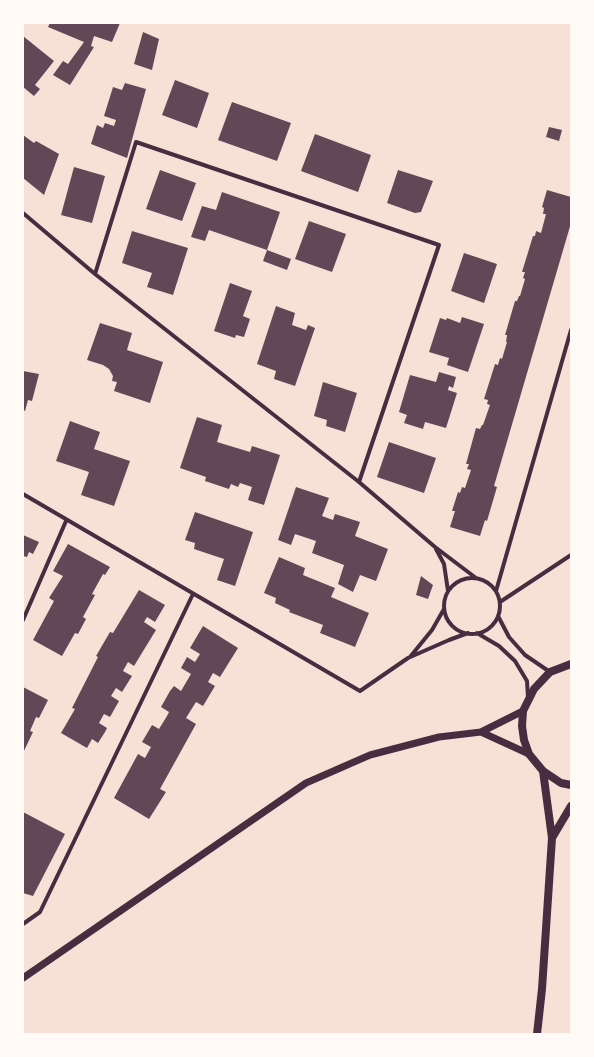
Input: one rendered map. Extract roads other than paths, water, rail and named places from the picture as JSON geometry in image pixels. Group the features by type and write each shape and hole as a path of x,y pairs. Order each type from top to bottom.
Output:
{"main road":[{"path":"571,664 550,672 537,684 528,699 523,712 522,726 524,740 529,754 543,771 561,783 571,785"},
{"path":"537,1034 542,989 552,838 543,771"},
{"path":"552,838 571,806"}],"street":[{"path":"95,274 136,142 439,245 359,482"},
{"path":"23,213 95,274 359,482 435,546 476,578 487,582 496,591 500,602 498,616 493,624 486,630 477,633 468,633 408,658 360,691 66,521 23,494"},
{"path":"496,591 571,330"},
{"path":"23,620 66,521"},
{"path":"408,658 432,630 444,609 448,591 444,564 435,546"},
{"path":"500,602 571,555"},
{"path":"448,591 460,580 476,578"},
{"path":"23,924 40,912 193,594"},
{"path":"444,609 452,625 468,633"},
{"path":"498,616 509,637 525,655 550,672"},
{"path":"477,633 499,646 514,660 527,681 528,699"},
{"path":"23,978 306,784 370,755 439,737 481,732 523,712"},
{"path":"481,732 529,754"}]}
